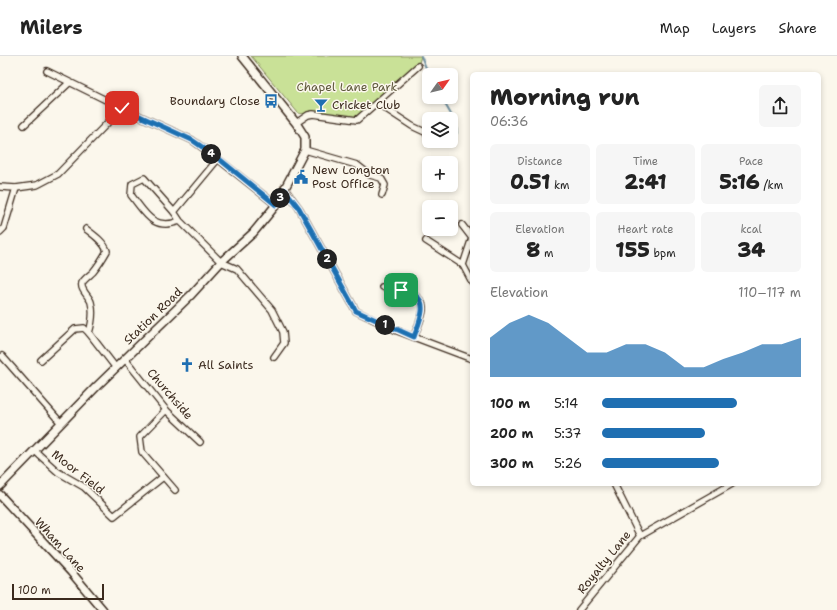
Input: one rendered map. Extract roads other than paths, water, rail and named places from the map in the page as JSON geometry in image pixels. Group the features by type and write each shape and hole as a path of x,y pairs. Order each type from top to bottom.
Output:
{"street":[{"path":"242,56 296,123 305,137 305,150 357,165 370,175 381,178 385,185 382,195"},
{"path":"296,123 308,115 313,114 357,120 418,66"},
{"path":"47,71 192,140 218,158 276,205"},
{"path":"24,125 69,82"},
{"path":"377,103 412,126 422,131"},
{"path":"0,187 16,188 37,185 58,174 122,108"},
{"name":"Station Road","path":"0,486 125,359 191,295 221,262 254,233 276,205 305,150"},
{"path":"174,212 218,158"},
{"path":"180,221 170,225 150,220 131,195 132,184 144,178 180,221 221,262 237,268 272,310 283,332 284,343 274,357"},
{"path":"0,232 4,228 16,188"},
{"path":"285,190 299,208 356,311 414,337 470,358"},
{"path":"462,224 470,235"},
{"path":"86,229 97,238 107,251 94,270 83,281 82,285 83,289 91,300 92,323 89,333"},
{"path":"426,241 463,265 470,278"},
{"path":"463,265 470,244"},
{"path":"382,287 401,290 417,297 422,304 423,309 414,337"},
{"path":"41,360 75,329 84,328 116,368"},
{"path":"2,356 61,423"},
{"name":"Churchside","path":"125,359 166,410 200,442"},
{"path":"166,410 140,437 142,452 175,490"},
{"name":"Moor Field","path":"35,451 58,472 84,487 114,516 163,477"},
{"name":"Royalty Lane","path":"579,610 640,536 615,486"},
{"path":"640,536 728,486"},
{"name":"Wham Lane","path":"0,495 71,572 103,610"}],"waterway":[{"path":"421,56 426,68"},
{"path":"445,104 450,112"}],"place":[{"name":"Boundary Close","path":"271,101"},
{"name":"Cricket Club","path":"321,105"},
{"name":"New Longton Post Office","path":"301,177"},
{"name":"All Saints","path":"187,365"}],"park label":[{"name":"Chapel Lane Park","path":"347,87"}]}
